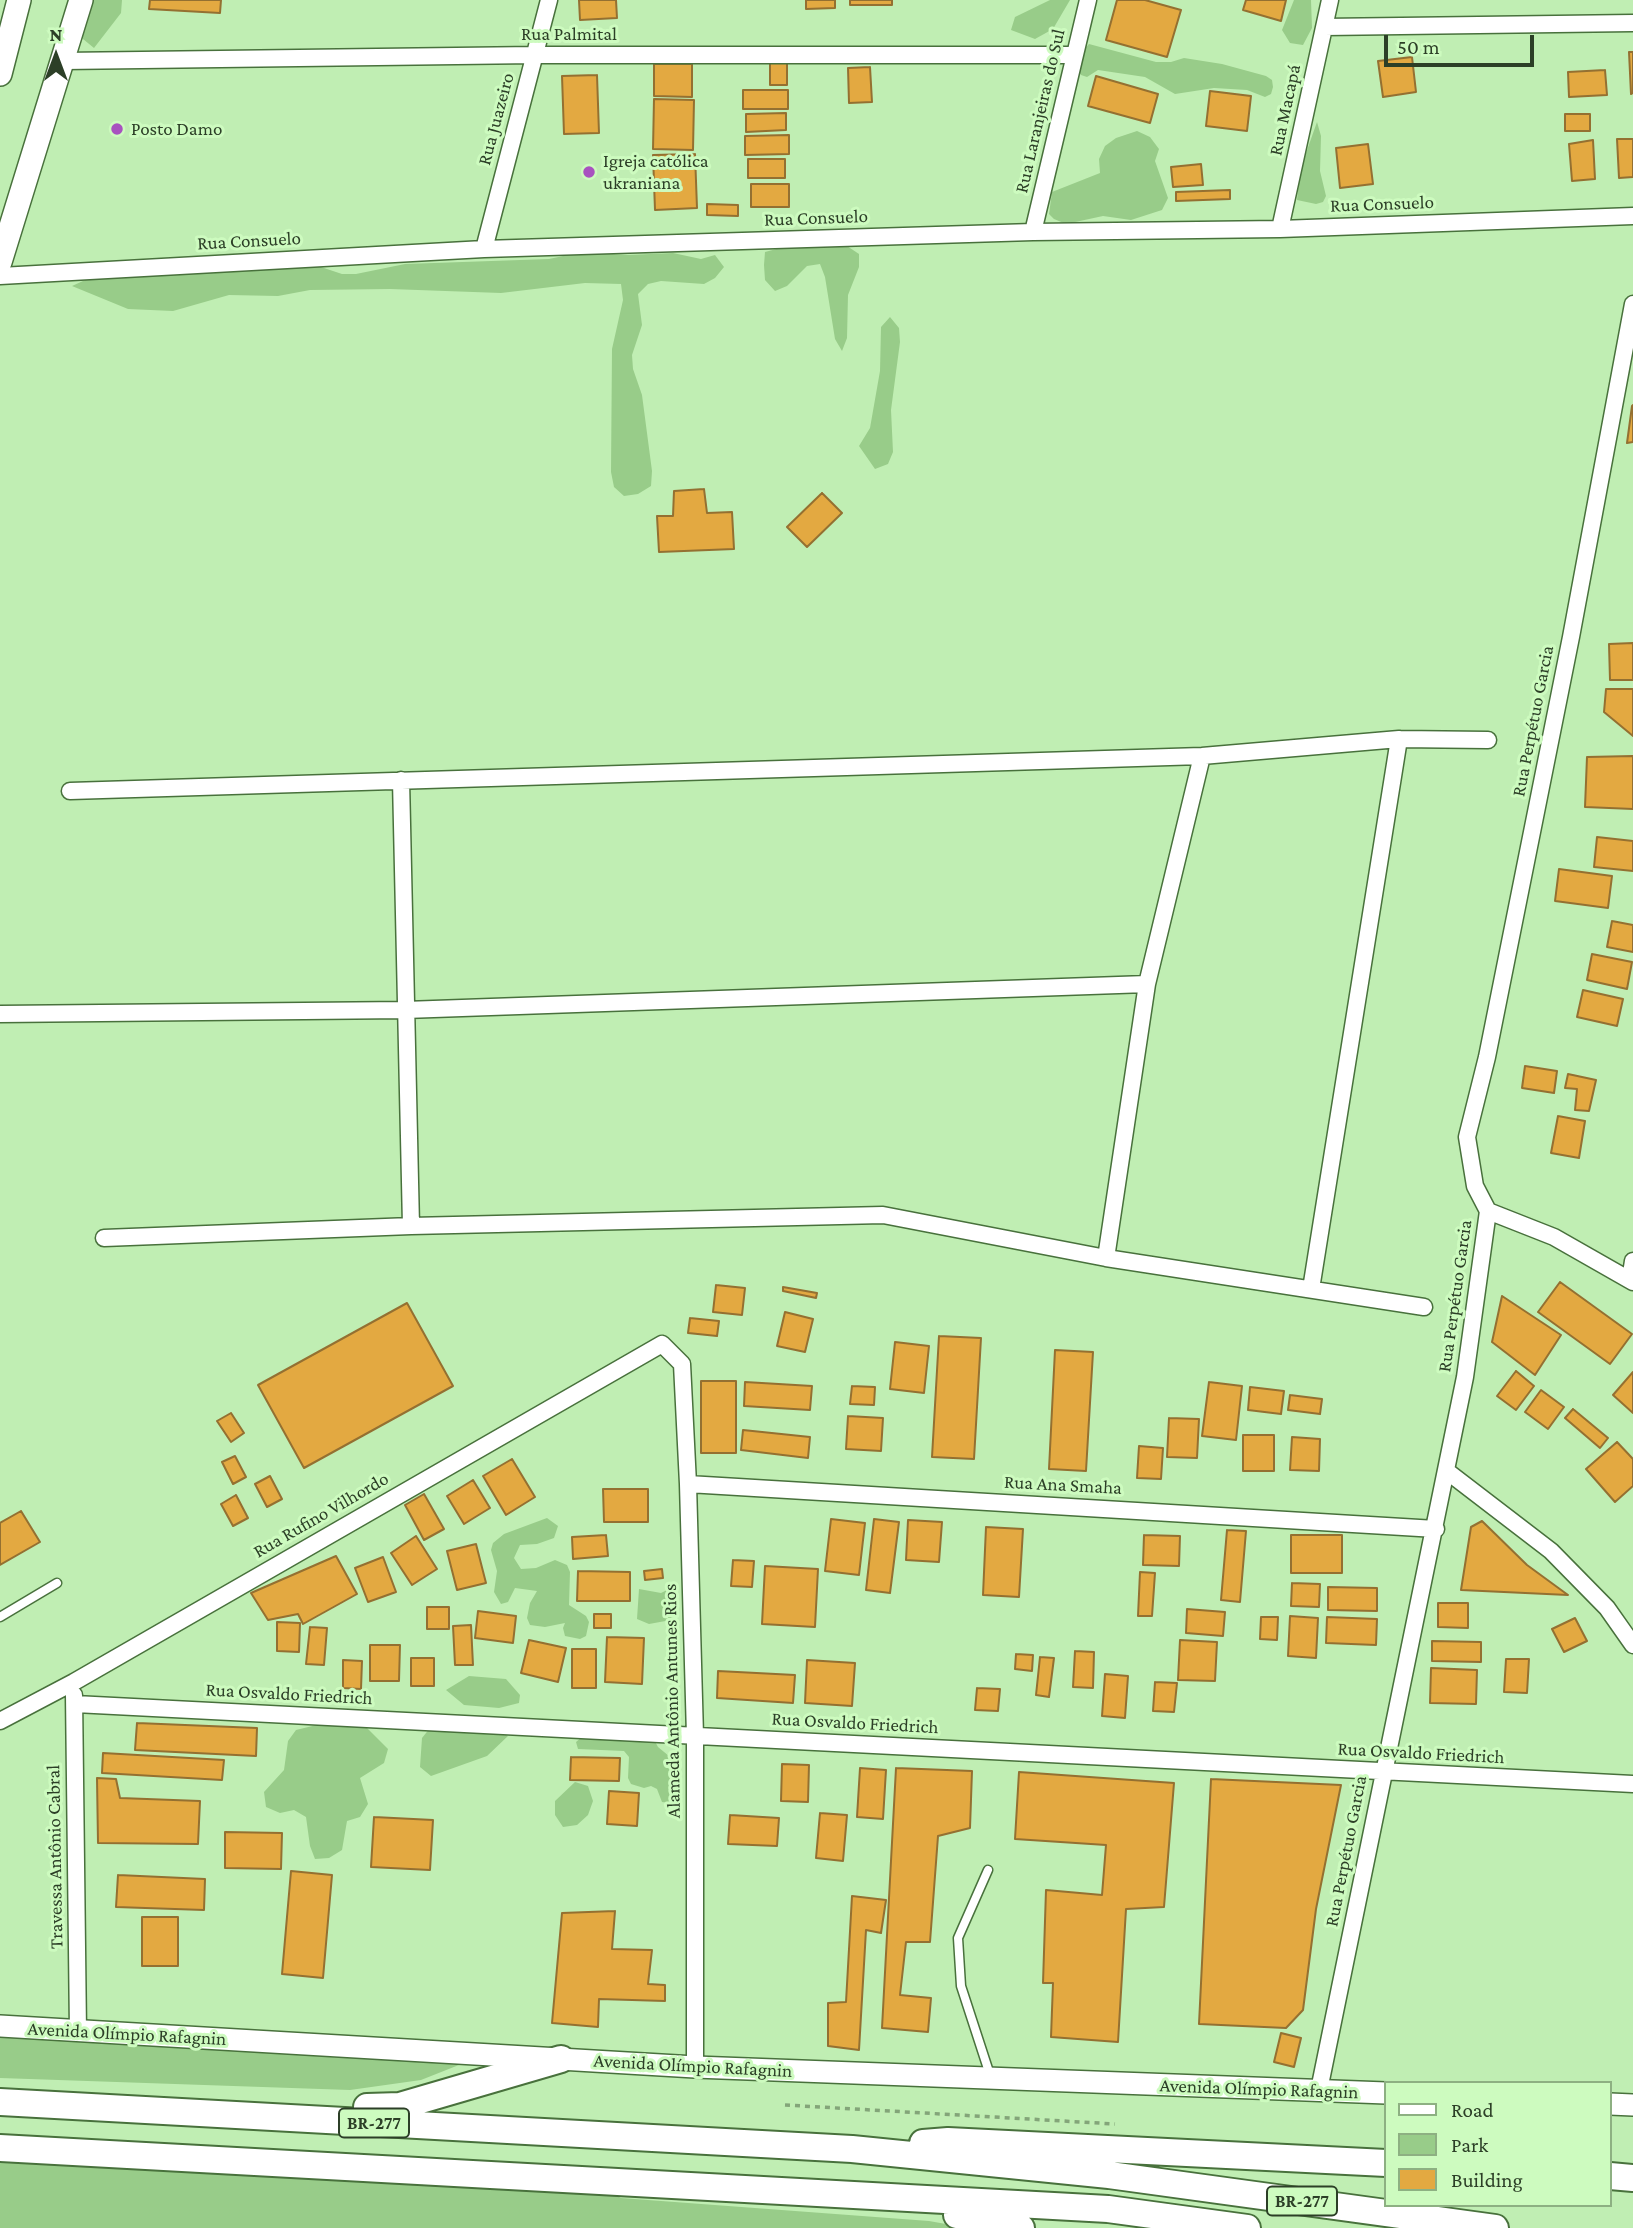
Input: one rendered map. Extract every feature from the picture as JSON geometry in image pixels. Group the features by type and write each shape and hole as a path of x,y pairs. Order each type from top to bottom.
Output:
{"highway":[{"path":"158,2110 400,2106 561,2059"},
{"name":"BR-277","path":"0,2102 852,2150 1109,2175 1495,2228"},
{"path":"852,2150 948,2141 1384,2163"},
{"name":"BR-277","path":"0,2148 1108,2210 1247,2228"},
{"path":"1612,2176 1633,2178"},
{"path":"873,2197 1021,2228"}],"main road":[{"path":"0,74 19,0"},
{"path":"0,261 81,0"}],"street":[{"name":"Rua Juazeiro","path":"484,249 549,0"},
{"name":"Rua Laranjeiras do Sul","path":"1033,232 1088,0"},
{"name":"Rua Macapá","path":"1280,229 1330,0"},
{"path":"1324,27 1633,23"},
{"name":"Rua Palmital","path":"63,61 535,55 1075,55"},
{"name":"Rua Consuelo","path":"0,276 484,249 1033,232 1280,229 1633,216"},
{"name":"Rua Perpétuo Garcia","path":"1319,2090 1383,1772 1448,1472 1488,1211 1475,1186 1467,1137 1487,1057 1571,637 1633,304"},
{"path":"1311,1289 1399,739"},
{"path":"70,791 1202,756 1399,739 1488,740"},
{"path":"1106,1258 1147,985 1202,756"},
{"path":"401,780 411,1226"},
{"path":"0,1014 405,1010 1147,985"},
{"path":"1488,1211 1554,1237 1631,1281 1633,1261"},
{"path":"104,1238 411,1226 883,1215 1106,1258 1424,1307"},
{"name":"Alameda Antônio Antunes Rios","path":"662,1344 682,1364 688,1484 695,1736 695,2067"},
{"name":"Rua Rufino Vilhordo","path":"0,1721 74,1682 662,1344"},
{"path":"1448,1472 1552,1551 1607,1608 1633,1645"},
{"name":"Rua Ana Smaha","path":"688,1484 1436,1529"},
{"name":"Travessa Antônio Cabral","path":"74,1682 78,2032"},
{"name":"Rua Osvaldo Friedrich","path":"75,1703 1633,1784"},
{"name":"Avenida Olímpio Rafagnin","path":"0,2026 695,2067 1384,2093"},
{"path":"1612,2104 1633,2105"}],"lane":[{"path":"0,1617 57,1583"},
{"path":"988,1870 958,1938 961,1986 992,2080"}],"path":[{"path":"785,2105 1119,2124"}],"green space":[{"path":"86,0 122,0 121,13 94,48 83,39 78,26"},
{"path":"1050,0 1070,0 1053,29 1035,39 1011,30 1015,17"},
{"path":"1294,0 1311,0 1312,28 1303,45 1290,43 1282,30"},
{"path":"1089,44 1156,62 1171,62 1184,58 1222,64 1266,76 1272,80 1273,87 1271,94 1265,97 1247,90 1214,88 1175,94 1145,77 1098,70 1087,77 1081,75 1077,69 1084,49"},
{"path":"1317,122 1321,136 1320,171 1326,196 1323,202 1316,204 1297,200 1300,170"},
{"path":"1137,131 1150,137 1159,149 1155,161 1168,198 1162,210 1131,220 1103,216 1066,224 1049,214 1052,192 1100,173 1099,159 1105,146 1116,138"},
{"path":"788,246 847,246 859,254 859,267 848,295 847,338 842,351 835,339 825,277 820,264 807,266 787,286 775,291 765,280 765,252"},
{"path":"582,252 628,255 673,253 701,259 715,255 724,267 715,278 704,284 661,281 648,284 638,294 642,325 632,355 633,369 642,395 652,471 651,486 638,494 624,496 614,487 611,472 612,349 623,300 621,284 585,283 501,293 390,289 310,290 278,296 229,295 173,311 128,309 72,286 94,276 315,265 342,274 356,274 405,264 549,259"},
{"path":"890,317 899,328 900,342 891,410 893,452 888,464 875,469 859,446 870,428 880,371 881,327"},
{"path":"547,1518 558,1526 554,1538 537,1544 520,1545 514,1558 521,1569 536,1568 555,1560 567,1565 570,1572 569,1605 586,1616 589,1622 586,1636 580,1639 565,1636 565,1623 545,1627 530,1625 527,1618 530,1603 537,1591 515,1588 508,1602 501,1604 494,1592 497,1571 491,1550 493,1543 504,1534"},
{"path":"639,1589 661,1593 667,1590 673,1593 671,1620 649,1624 637,1619"},
{"path":"469,1676 506,1679 520,1695 519,1703 499,1708 464,1705 446,1690"},
{"path":"337,1720 355,1722 367,1728 388,1749 384,1763 360,1778 368,1804 360,1817 347,1821 342,1850 329,1858 315,1859 310,1846 306,1817 294,1810 280,1813 266,1807 264,1792 284,1770 288,1741 296,1730"},
{"path":"484,1723 508,1736 487,1756 431,1776 420,1767 422,1738 430,1728"},
{"path":"651,1734 658,1747 675,1761 681,1776 681,1784 670,1803 662,1802 657,1789 651,1786 644,1788 631,1784 628,1778 629,1757 624,1751 578,1749 576,1742 582,1737"},
{"path":"575,1782 588,1786 593,1801 588,1815 577,1825 563,1827 555,1815 555,1801"},
{"path":"0,2036 469,2061 421,2080 350,2090 0,2078"},
{"path":"0,2159 601,2188 621,2198 929,2221 968,2228 0,2228"}],"building":[{"path":"150,0 221,0 220,13 149,9"},
{"path":"579,0 616,0 617,18 580,20"},
{"path":"806,0 835,0 835,8 806,9"},
{"path":"850,0 892,0 892,5 850,5"},
{"path":"1117,0 1145,0 1181,10 1167,57 1106,40"},
{"path":"1246,0 1286,0 1281,21 1243,10"},
{"path":"1629,52 1633,52 1631,94"},
{"path":"1412,57 1416,92 1383,97 1378,61"},
{"path":"770,61 787,61 787,85 770,85"},
{"path":"654,64 692,64 692,97 654,96"},
{"path":"870,67 872,102 849,103 848,68"},
{"path":"1605,70 1607,95 1569,97 1568,72"},
{"path":"597,75 599,133 564,134 562,76"},
{"path":"1096,76 1158,94 1150,123 1088,106"},
{"path":"743,90 788,90 788,109 743,109"},
{"path":"1210,91 1251,96 1247,131 1206,126"},
{"path":"654,99 694,100 693,150 653,149"},
{"path":"786,113 786,130 746,132 746,114"},
{"path":"1565,114 1590,114 1590,131 1565,131"},
{"path":"789,135 789,154 745,155 745,136"},
{"path":"1617,139 1633,139 1633,177 1619,178"},
{"path":"1593,140 1595,179 1572,181 1569,144"},
{"path":"1368,144 1373,184 1340,188 1336,148"},
{"path":"695,154 697,208 655,210 653,155"},
{"path":"748,159 785,159 785,178 748,178"},
{"path":"1201,164 1203,185 1173,187 1171,167"},
{"path":"751,184 789,184 789,207 751,207"},
{"path":"1230,190 1230,199 1176,201 1176,192"},
{"path":"707,204 738,205 738,216 707,215"},
{"path":"1632,406 1633,442 1627,443"},
{"path":"704,489 707,513 732,512 734,549 659,552 657,516 673,516 674,491"},
{"path":"822,493 842,513 807,547 787,527"},
{"path":"1633,643 1633,680 1610,680 1609,644"},
{"path":"1606,689 1633,689 1633,736 1604,712"},
{"path":"1633,756 1633,809 1585,807 1587,757"},
{"path":"1597,837 1633,841 1633,871 1594,867"},
{"path":"1559,869 1612,876 1608,908 1555,901"},
{"path":"1612,921 1633,925 1633,952 1607,947"},
{"path":"1592,954 1632,962 1627,989 1587,980"},
{"path":"1583,990 1623,999 1617,1026 1577,1017"},
{"path":"1525,1066 1557,1071 1554,1093 1522,1088"},
{"path":"1568,1074 1596,1080 1589,1111 1575,1110 1577,1089 1565,1088"},
{"path":"1558,1116 1585,1121 1579,1158 1551,1153"},
{"path":"1560,1282 1632,1334 1610,1364 1538,1312"},
{"path":"716,1285 745,1288 742,1315 713,1312"},
{"path":"783,1287 817,1293 816,1298 783,1291"},
{"path":"1502,1296 1561,1335 1535,1375 1492,1342"},
{"path":"407,1303 453,1386 304,1468 258,1385"},
{"path":"785,1312 813,1319 805,1352 777,1346"},
{"path":"690,1318 719,1321 717,1336 688,1333"},
{"path":"939,1336 981,1338 974,1459 932,1457"},
{"path":"895,1342 929,1346 924,1393 890,1389"},
{"path":"1055,1350 1093,1352 1086,1471 1049,1469"},
{"path":"1516,1371 1534,1386 1516,1410 1497,1396"},
{"path":"1633,1372 1633,1413 1613,1395"},
{"path":"701,1381 736,1381 736,1453 701,1453"},
{"path":"745,1382 812,1386 810,1410 744,1406"},
{"path":"1209,1382 1242,1386 1236,1440 1202,1436"},
{"path":"852,1386 875,1387 874,1405 850,1404"},
{"path":"1250,1387 1284,1391 1281,1414 1248,1410"},
{"path":"1541,1390 1564,1407 1548,1429 1525,1412"},
{"path":"1290,1395 1322,1399 1320,1414 1288,1410"},
{"path":"1573,1409 1608,1438 1600,1448 1565,1418"},
{"path":"231,1413 244,1433 231,1442 217,1421"},
{"path":"848,1416 883,1418 881,1451 846,1449"},
{"path":"1169,1418 1199,1419 1197,1458 1167,1457"},
{"path":"743,1430 810,1437 808,1458 741,1450"},
{"path":"1243,1435 1274,1435 1274,1471 1243,1471"},
{"path":"1292,1437 1320,1439 1319,1471 1290,1470"},
{"path":"1617,1442 1633,1459 1633,1486 1615,1502 1586,1469"},
{"path":"1139,1446 1163,1448 1161,1479 1137,1478"},
{"path":"235,1456 246,1477 233,1484 222,1462"},
{"path":"512,1459 535,1497 506,1515 483,1476"},
{"path":"270,1476 282,1499 267,1507 255,1484"},
{"path":"473,1480 490,1508 464,1524 447,1496"},
{"path":"603,1489 648,1489 648,1522 604,1522"},
{"path":"424,1494 444,1529 424,1540 405,1505"},
{"path":"236,1495 248,1518 233,1526 221,1504"},
{"path":"21,1511 40,1542 0,1565 0,1523"},
{"path":"831,1519 865,1523 859,1575 825,1571"},
{"path":"874,1519 899,1522 890,1593 866,1590"},
{"path":"908,1520 942,1522 939,1562 906,1560"},
{"path":"1482,1521 1527,1565 1568,1595 1461,1590 1471,1527"},
{"path":"986,1527 1023,1529 1019,1597 983,1595"},
{"path":"1227,1530 1246,1531 1240,1602 1221,1600"},
{"path":"606,1535 608,1556 573,1559 572,1537"},
{"path":"1144,1535 1180,1536 1179,1566 1143,1565"},
{"path":"1291,1535 1342,1535 1342,1573 1291,1573"},
{"path":"416,1536 437,1569 412,1585 391,1553"},
{"path":"476,1544 486,1583 457,1590 447,1551"},
{"path":"336,1556 357,1594 303,1624 298,1614 268,1620 251,1593"},
{"path":"383,1557 396,1592 368,1602 355,1568"},
{"path":"733,1560 754,1561 752,1587 731,1586"},
{"path":"765,1566 818,1569 815,1627 762,1624"},
{"path":"662,1569 663,1578 645,1580 644,1571"},
{"path":"578,1571 630,1572 630,1601 577,1601"},
{"path":"1140,1572 1155,1573 1152,1616 1138,1616"},
{"path":"1292,1583 1320,1584 1319,1607 1291,1606"},
{"path":"1328,1587 1377,1588 1377,1611 1328,1610"},
{"path":"1438,1603 1468,1603 1468,1628 1438,1627"},
{"path":"427,1607 449,1607 449,1629 427,1629"},
{"path":"1187,1609 1225,1612 1223,1636 1186,1633"},
{"path":"478,1611 516,1616 513,1643 475,1638"},
{"path":"594,1614 611,1614 611,1628 594,1628"},
{"path":"1290,1616 1318,1618 1316,1658 1288,1656"},
{"path":"1261,1617 1278,1617 1277,1640 1260,1639"},
{"path":"1327,1617 1377,1619 1376,1645 1326,1643"},
{"path":"1575,1618 1587,1641 1564,1652 1552,1629"},
{"path":"277,1622 300,1623 299,1652 277,1651"},
{"path":"471,1625 473,1665 455,1665 453,1626"},
{"path":"310,1627 327,1628 324,1665 306,1664"},
{"path":"607,1637 644,1638 642,1684 605,1682"},
{"path":"529,1640 566,1648 558,1682 521,1673"},
{"path":"1180,1640 1217,1642 1215,1681 1178,1680"},
{"path":"1432,1641 1481,1642 1481,1662 1432,1661"},
{"path":"370,1645 400,1645 399,1681 370,1681"},
{"path":"572,1649 596,1649 596,1688 572,1688"},
{"path":"1075,1651 1094,1652 1093,1688 1073,1687"},
{"path":"1016,1654 1033,1655 1032,1671 1015,1669"},
{"path":"1040,1657 1054,1658 1049,1697 1036,1695"},
{"path":"411,1658 434,1658 434,1686 411,1686"},
{"path":"1506,1659 1529,1659 1527,1693 1504,1692"},
{"path":"343,1660 362,1661 361,1689 343,1688"},
{"path":"807,1660 855,1663 852,1706 805,1703"},
{"path":"1431,1668 1477,1670 1476,1704 1430,1703"},
{"path":"718,1671 795,1675 793,1703 717,1698"},
{"path":"1105,1674 1128,1676 1125,1718 1102,1716"},
{"path":"1155,1682 1177,1683 1174,1712 1153,1711"},
{"path":"977,1688 1000,1689 998,1711 975,1710"},
{"path":"137,1723 257,1728 256,1756 135,1750"},
{"path":"103,1753 224,1760 222,1780 102,1773"},
{"path":"571,1757 620,1758 619,1781 570,1780"},
{"path":"782,1764 809,1765 808,1802 781,1801"},
{"path":"860,1768 886,1770 883,1819 857,1817"},
{"path":"896,1768 972,1771 970,1828 938,1836 930,1942 906,1942 900,1995 931,1998 928,2032 882,2028"},
{"path":"1019,1772 1174,1783 1164,1907 1126,1909 1118,2042 1051,2037 1053,1983 1043,1983 1046,1890 1102,1895 1106,1845 1015,1839"},
{"path":"97,1778 116,1779 120,1798 200,1801 198,1844 98,1843"},
{"path":"1211,1779 1341,1785 1316,1909 1303,2010 1286,2028 1199,2024"},
{"path":"609,1791 639,1793 637,1826 607,1824"},
{"path":"820,1813 847,1815 843,1861 816,1858"},
{"path":"730,1815 779,1818 777,1846 728,1844"},
{"path":"374,1817 433,1820 430,1870 371,1867"},
{"path":"225,1832 282,1833 281,1869 225,1868"},
{"path":"291,1871 332,1875 323,1978 282,1974"},
{"path":"118,1875 205,1879 204,1910 116,1907"},
{"path":"852,1896 886,1900 881,1933 866,1930 859,2050 828,2046 828,2003 846,2002"},
{"path":"615,1911 612,1949 652,1950 648,1984 665,1985 665,2001 599,1999 598,2027 552,2023 562,1913"},
{"path":"142,1917 178,1917 178,1966 142,1966"},
{"path":"1281,2033 1301,2038 1294,2067 1274,2062"}],"place":[{"name":"Posto Damo","path":"117,129"},
{"name":"Igreja católica ukraniana","path":"589,172"}]}
